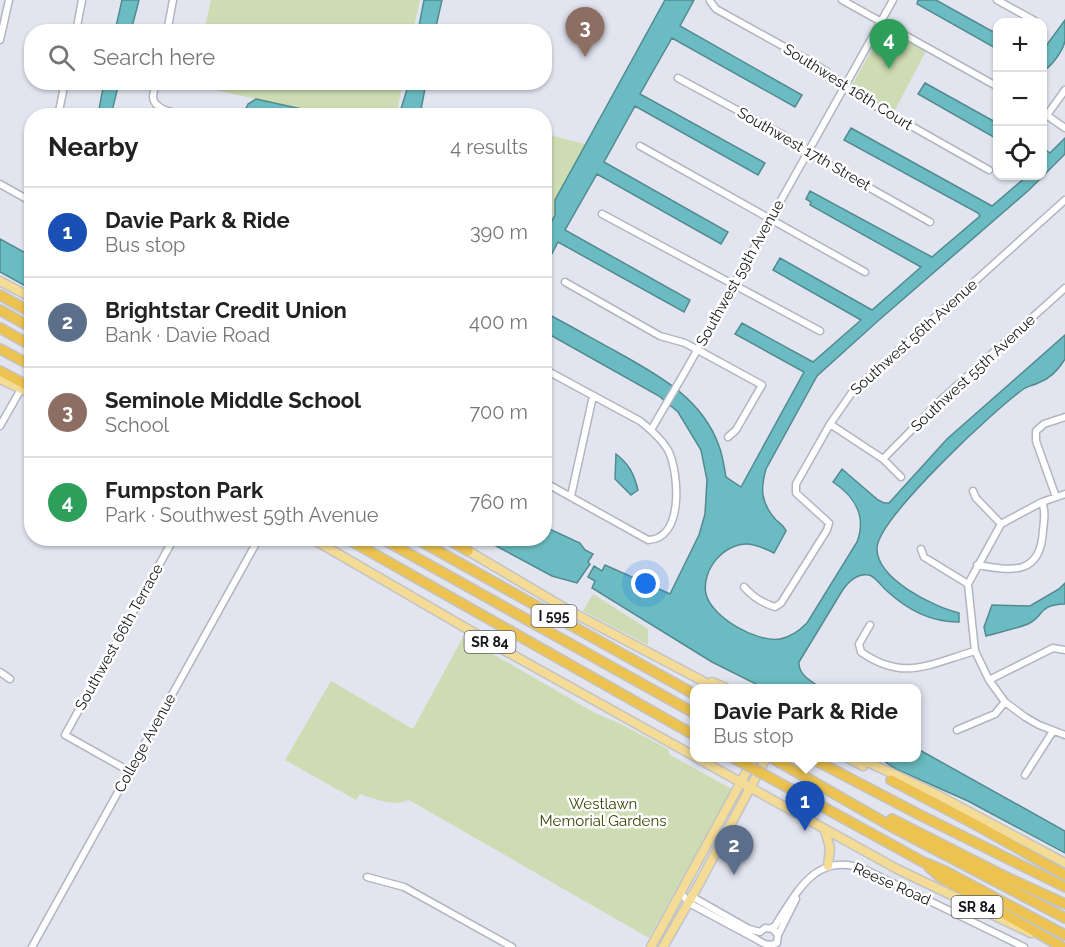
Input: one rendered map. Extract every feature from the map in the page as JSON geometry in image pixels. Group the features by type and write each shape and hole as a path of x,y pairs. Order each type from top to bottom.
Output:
{"highway":[{"path":"0,295 24,308"},
{"path":"0,310 24,324"},
{"path":"0,328 24,342"},
{"path":"0,349 24,362"},
{"path":"0,371 24,384"},
{"name":"I 595","path":"360,546 690,733"},
{"path":"395,546 690,711"},
{"name":"I 595","path":"429,546 690,692"},
{"path":"460,546 468,551"},
{"path":"742,762 923,862 945,871 1065,934"},
{"path":"779,762 1004,876 1065,904"},
{"path":"819,762 1065,887"},
{"path":"812,779 896,829 1065,918"},
{"path":"891,780 1065,875"},
{"path":"923,862 940,877 1062,947"}],"main road":[{"path":"0,281 24,294"},
{"path":"0,379 24,390"},
{"name":"SR 84","path":"325,546 690,754"},
{"path":"468,551 568,610 708,684"},
{"path":"649,653 717,684"},
{"name":"SR 84","path":"704,762 897,869 1056,947"},
{"path":"663,947 691,899 745,785 753,762"},
{"path":"651,947 745,785 767,762"},
{"path":"856,762 891,780 967,811"},
{"path":"867,762 967,811 1065,864"},
{"path":"825,830 830,848 828,866"}],"street":[{"path":"0,40 9,0"},
{"path":"78,24 82,0"},
{"path":"168,24 173,0"},
{"path":"842,0 993,84"},
{"name":"Southwest 59th Avenue","path":"651,430 893,0"},
{"path":"997,0 1030,18"},
{"name":"Southwest 16th Court","path":"710,1 716,9 826,71 844,88 989,170"},
{"name":"Southwest 17th Street","path":"678,78 783,135 808,153 930,222"},
{"path":"60,108 63,90"},
{"path":"154,90 153,97 156,105 161,108"},
{"path":"1047,112 1065,90"},
{"path":"1047,115 1065,128"},
{"path":"640,146 865,272"},
{"path":"0,184 24,197"},
{"name":"Southwest 56th Avenue","path":"744,586 751,595 768,605 775,607 781,603 827,530 829,523 796,493 796,484 840,406 872,373 1065,200"},
{"path":"602,214 820,331"},
{"path":"565,282 660,336 685,343 762,385 735,430 728,437"},
{"name":"Southwest 55th Avenue","path":"883,459 943,398 1065,288"},
{"path":"552,373 639,421 651,430 669,451 675,474 677,504 672,521 663,536 656,540 648,540 552,486"},
{"path":"0,426 21,389"},
{"path":"571,496 593,396"},
{"path":"1056,497 1036,441 1036,430 1044,424 1065,417"},
{"path":"830,423 883,459 901,477"},
{"path":"973,491 976,498 1001,524"},
{"path":"1065,494 1042,502 1001,524 968,584 975,651 989,680 1005,702 1039,725 1065,735"},
{"path":"978,566 1005,570 1022,569 1031,564 1038,553 1043,537 1045,508 1042,502"},
{"name":"Southwest 66th Terrace","path":"129,771 64,735 170,546"},
{"name":"College Avenue","path":"32,947 255,546"},
{"path":"921,549 924,557 968,584"},
{"path":"870,625 859,644 861,652 888,668 902,670 917,668 975,651"},
{"path":"989,680 1053,648 1065,650"},
{"path":"0,672 10,679"},
{"path":"957,730 995,714 1005,702"},
{"path":"1025,775 1053,731"},
{"name":"Reese Road","path":"828,866 847,864 866,870 1024,947"},
{"path":"760,932 765,928 775,926 808,878 828,866"},
{"path":"367,877 404,887 512,947"},
{"path":"681,893 761,944 770,947 777,942 798,892"},
{"path":"691,899 749,929 760,932"},
{"path":"771,928 778,935"},
{"path":"760,932 761,944"}],"green space":[{"path":"211,0 420,0 415,24 206,24"},
{"path":"883,30 889,30 926,51 894,112 851,87"},
{"path":"216,90 402,90 398,108 297,108"},
{"path":"552,136 585,144 555,200 555,215 552,221"},
{"path":"593,594 648,629 648,645 583,611"},
{"name":"Westlawn Memorial Gardens","path":"463,637 597,714 668,749 670,755 732,789 649,938 409,800 397,803 360,794 356,800 285,760 331,681 413,729"}],"water":[{"path":"122,0 139,0 133,24 117,24"},
{"path":"424,0 442,0 437,24 419,24"},
{"path":"665,0 694,0 680,26 802,95 795,107 672,38 640,94 765,163 758,175 635,106 604,162 728,232 721,244 597,174 565,230 690,300 684,312 558,242 552,254 552,221 555,215 555,200"},
{"path":"918,0 936,0 993,32 993,47 917,4"},
{"path":"1065,20 1065,40 1062,48 1047,68 1047,45"},
{"path":"925,83 993,121 993,137 918,94"},
{"path":"103,90 117,90 113,108 99,108"},
{"path":"407,90 425,90 421,108 401,108"},
{"path":"256,99 297,108 246,108"},
{"path":"851,128 992,206 1022,180 1039,180 817,376 766,469 764,477 763,496 767,508 786,531 774,553 748,544 739,545 723,553 711,567 705,585 706,594 716,611 736,627 748,633 759,637 780,639 798,631 807,623 857,542 860,533 857,508 847,494 833,482 842,469 878,500 889,503 947,439 1065,335 1065,359 1057,370 1042,381 1025,388 966,439 917,489 882,533 877,548 879,559 886,570 908,590 936,605 959,613 959,622 938,620 920,614 895,598 872,576 861,575 850,581 842,591 799,662 803,674 815,684 756,684 712,662 592,588 595,581 588,577 594,566 602,571 605,565 670,594 699,535 705,514 707,480 701,450 678,412 659,396 552,336 552,316 663,379 690,401 702,414 711,429 720,450 726,477 741,487 804,372 735,334 742,323 813,362 861,320 773,270 780,258 872,310 921,267 810,205 811,202 806,199 810,191 932,257 980,216 844,140"},
{"path":"1065,138 1065,154 1047,172 1047,151 1050,153"},
{"path":"0,239 24,252 24,285 0,272"},
{"path":"616,454 628,466 635,479 638,490 631,495 615,479"},
{"path":"552,530 580,543 585,550 593,554 588,562 590,564 577,583 552,576 496,546 552,546"},
{"path":"1065,583 1065,604 1050,606 1028,624 986,636 984,627 992,605 1030,606"},
{"path":"921,751 1065,831 1065,853 968,801 885,762 921,762"}],"place":[{"name":"Seminole Middle School","path":"585,57"},
{"name":"Fumpston Park","path":"889,69"},
{"name":"Davie Park & Ride","path":"805,831"},
{"name":"Brightstar Credit Union","path":"734,875"}]}
